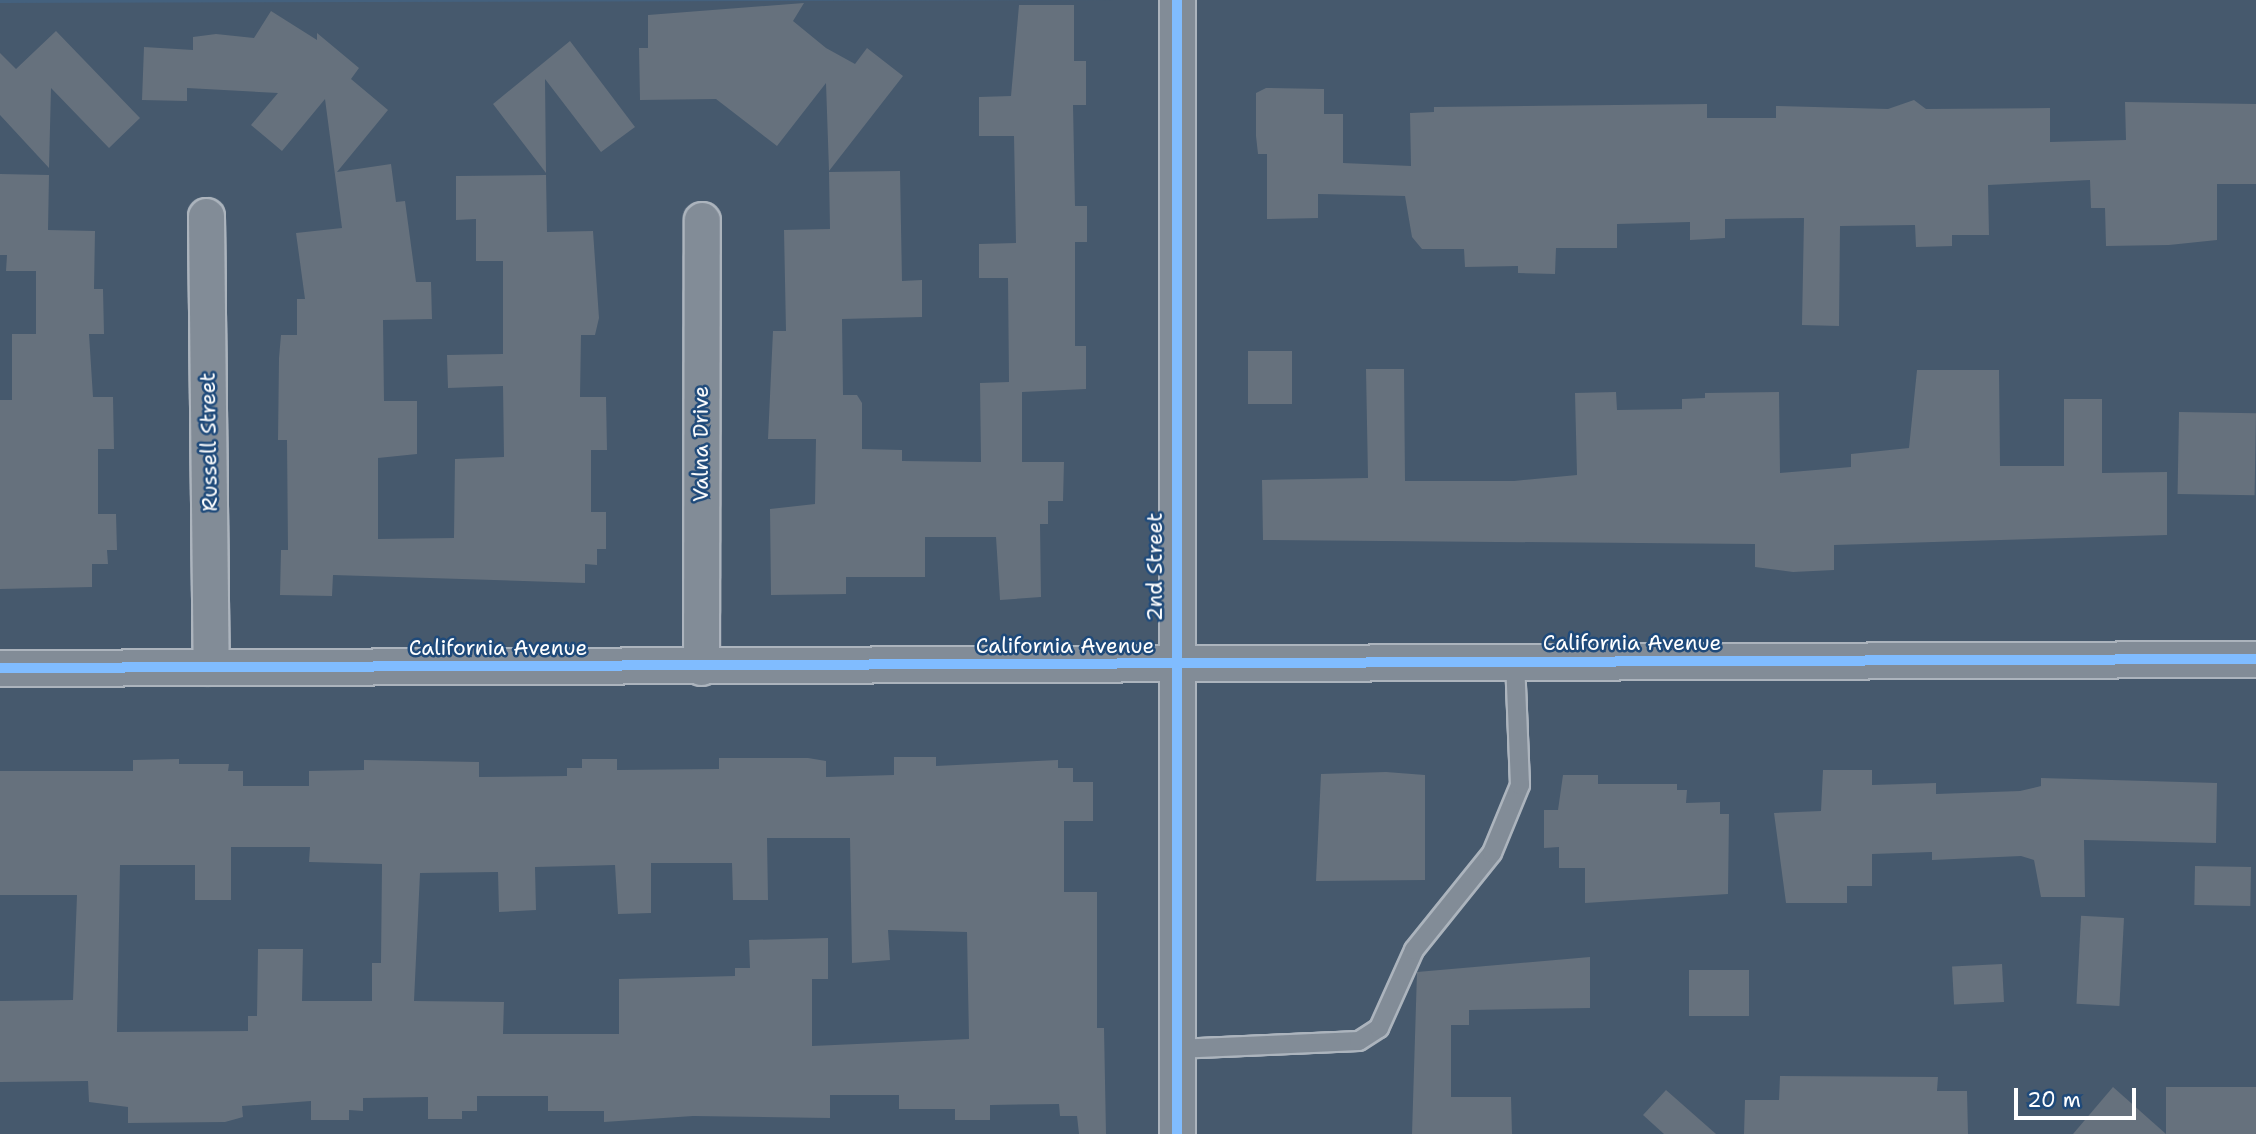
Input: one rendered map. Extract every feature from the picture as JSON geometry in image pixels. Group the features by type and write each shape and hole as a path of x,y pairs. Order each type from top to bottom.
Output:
{"street":[{"name":"2nd Street","path":"1177,0 1173,664 1177,1134"},
{"name":"Russell Street","path":"206,216 211,667"},
{"name":"Valna Drive","path":"701,667 702,220"},
{"name":"California Avenue","path":"0,668 2256,659"}],"lane":[{"path":"1176,1049 1359,1041 1379,1028 1414,950 1492,853 1520,785 1515,663"}],"shaded area":[{"path":"0,0 1124,0 0,3"}],"building":[{"path":"804,3 793,21 826,48 855,64 867,48 903,76 829,171 826,83 777,146 716,99 640,100 639,48 648,48 648,15"},
{"path":"1019,5 1074,5 1074,61 1086,61 1086,105 1073,105 1075,206 1087,206 1087,242 1075,242 1075,346 1086,346 1086,389 1022,392 1022,462 1064,462 1063,501 1048,501 1048,524 1040,524 1041,597 1000,600 996,537 925,537 925,577 846,577 846,594 771,595 770,509 815,504 816,439 768,439 773,331 786,331 784,230 830,229 829,172 900,171 902,281 922,280 922,317 842,319 843,395 857,395 862,403 862,449 902,450 902,461 981,462 980,383 1009,382 1008,278 979,278 979,244 1016,243 1014,136 979,136 979,97 1011,96"},
{"path":"271,11 317,40 317,33 359,68 351,79 388,110 337,172 391,164 396,202 405,201 416,282 431,282 432,319 383,320 384,401 417,401 417,454 378,458 378,539 454,538 455,459 504,457 503,386 448,388 447,355 503,354 503,261 476,261 476,219 456,220 456,176 546,175 547,232 593,231 599,318 595,335 581,335 580,397 606,397 607,450 591,450 591,512 606,512 606,549 597,549 597,565 585,564 585,583 333,575 332,596 280,595 281,550 288,550 287,440 278,440 279,358 281,335 297,335 297,299 305,299 296,233 342,228 325,99 282,151 251,125 278,93 187,88 187,101 142,100 144,47 193,50 193,37 216,34 254,38"},
{"path":"56,31 140,118 109,148 51,88 49,168 0,115 0,53 16,69"},
{"path":"570,41 635,127 601,152 545,79 546,173 493,104"},
{"path":"1266,88 1324,89 1324,114 1343,114 1343,163 1411,166 1410,113 1434,112 1434,107 1707,104 1707,118 1776,118 1776,106 1888,109 1914,100 1926,109 2050,108 2050,142 2126,140 2125,102 2256,104 2256,184 2217,184 2217,240 2169,245 2106,246 2105,208 2091,208 2090,180 1988,185 1989,235 1952,235 1952,246 1916,247 1915,225 1840,226 1839,326 1802,325 1804,218 1725,219 1725,238 1690,240 1690,222 1617,224 1617,248 1556,248 1555,274 1518,273 1518,266 1465,267 1464,249 1422,249 1412,237 1405,196 1318,194 1318,218 1267,219 1267,154 1258,154 1256,136 1256,93"},
{"path":"0,174 49,175 48,230 95,231 94,289 103,289 104,334 89,334 93,397 113,397 114,449 98,449 98,514 116,514 117,550 107,550 108,564 92,564 92,587 0,589 0,400 12,400 12,334 36,334 36,271 6,271 7,255 0,255"},
{"path":"1248,351 1292,351 1292,404 1248,404"},
{"path":"1366,369 1404,369 1405,481 1514,481 1577,475 1575,393 1616,392 1617,410 1682,409 1682,399 1705,398 1705,393 1779,392 1780,473 1851,467 1851,454 1909,448 1917,370 1999,370 2000,466 2064,466 2064,399 2102,399 2102,473 2167,472 2167,535 1834,545 1834,570 1793,572 1755,567 1755,544 1263,540 1262,480 1368,478"},
{"path":"2179,412 2256,413 2255,495 2178,494"},
{"path":"894,757 936,757 936,766 1058,760 1058,768 1073,768 1073,782 1093,782 1093,821 1064,821 1064,892 1097,892 1097,1028 1104,1028 1106,1134 1079,1134 1077,1116 1060,1116 1059,1104 990,1105 990,1120 955,1120 955,1109 899,1109 899,1095 830,1095 830,1118 693,1116 604,1122 604,1111 548,1111 548,1096 477,1096 477,1111 462,1111 462,1119 428,1119 428,1097 363,1098 363,1111 349,1110 349,1120 311,1120 311,1101 242,1106 243,1117 225,1122 128,1123 128,1107 89,1102 88,1081 0,1082 0,1001 73,1000 77,895 0,895 0,771 133,771 133,760 179,759 179,764 229,764 228,771 243,771 243,786 309,786 309,771 364,770 364,760 479,762 479,777 567,776 567,768 582,768 582,759 617,759 617,770 719,769 719,758 808,758 826,761 826,777 894,775","holes":["767,838 850,838 852,963 890,960 888,930 967,932 969,1039 812,1046 812,979 828,979 828,938 749,940 750,968 735,968 735,976 619,979 619,1034 503,1034 504,1002 414,1001 420,873 498,872 499,912 536,910 535,867 615,865 618,914 651,913 651,863 732,863 733,900 768,900","231,847 310,847 309,862 382,864 381,963 372,963 372,1001 302,1001 303,949 258,949 257,1016 248,1016 248,1031 117,1032 120,865 195,865 195,900 231,900"]},
{"path":"1823,770 1872,770 1872,785 1936,783 1936,794 2020,791 2041,786 2041,778 2217,783 2216,843 2084,840 2085,897 2041,897 2034,860 2021,856 1932,860 1932,852 1872,854 1872,886 1847,886 1847,903 1786,903 1774,813 1821,811"},
{"path":"1386,772 1425,775 1425,880 1316,881 1321,774"},
{"path":"1563,775 1598,775 1598,784 1677,784 1677,790 1687,790 1686,803 1720,802 1720,814 1729,814 1728,894 1585,903 1585,868 1559,868 1559,847 1544,848 1544,810 1558,810"},
{"path":"2195,866 2251,867 2250,906 2194,905"},
{"path":"2081,916 2124,918 2119,1006 2076,1004"},
{"path":"1590,957 1590,1008 1469,1010 1469,1025 1451,1025 1451,1097 1511,1097 1512,1134 1412,1134 1417,972"},
{"path":"2002,964 2004,1002 1954,1005 1952,967"},
{"path":"1689,970 1749,970 1749,1016 1689,1016"},
{"path":"1780,1076 1938,1077 1937,1091 1967,1091 1968,1134 1744,1134 1745,1100 1779,1100"},
{"path":"2113,1087 2166,1134 2073,1134"},
{"path":"2166,1087 2256,1087 2256,1134 2166,1134"},
{"path":"1666,1090 1716,1134 1664,1134 1643,1115"}],"cycle path":[{"path":"1177,0 1177,1134"},
{"path":"0,668 2256,659"}]}
